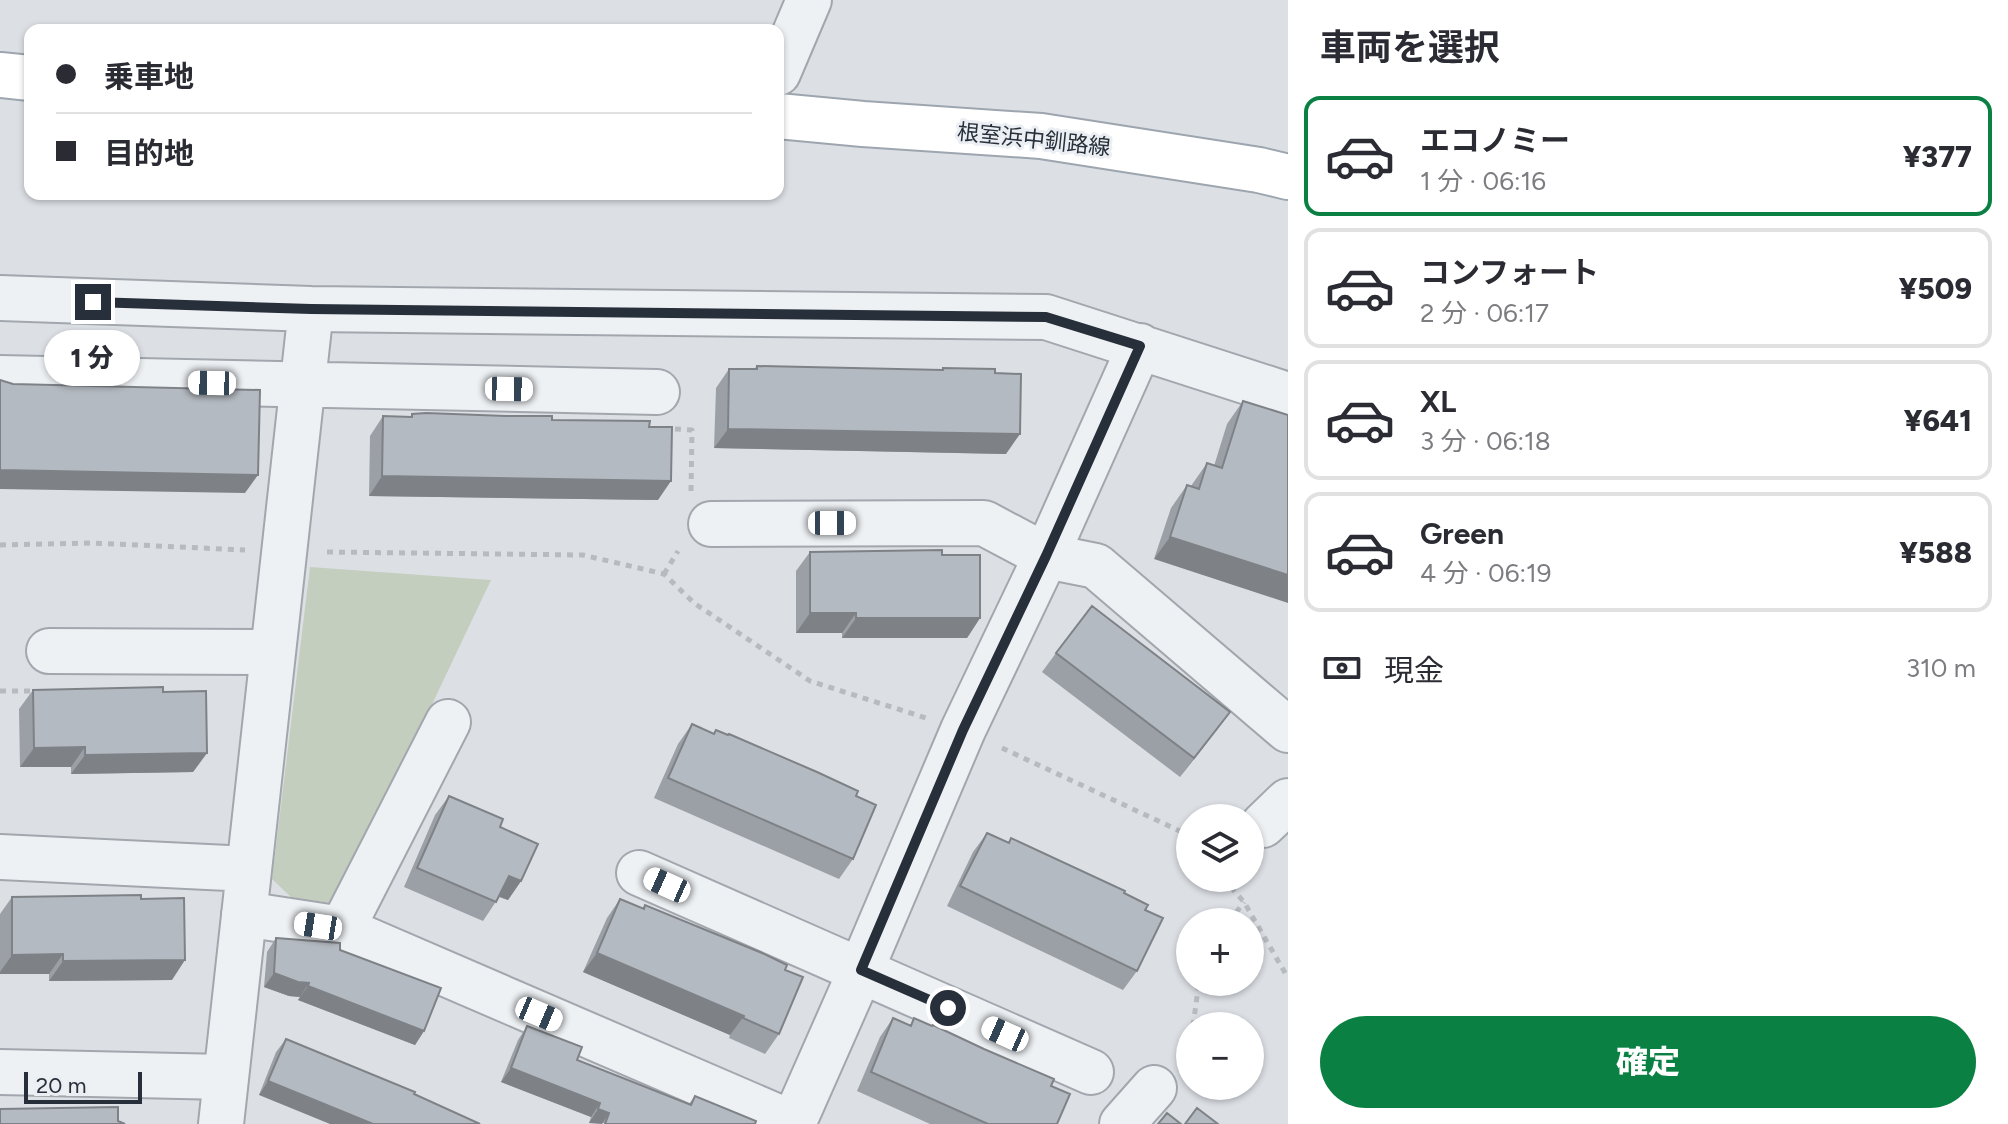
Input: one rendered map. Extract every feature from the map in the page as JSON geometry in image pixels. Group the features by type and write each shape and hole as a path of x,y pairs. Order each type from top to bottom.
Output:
{"main road":[{"path":"0,75 24,77"},
{"name":"根室浜中釧路線","path":"784,117 1041,136 1288,177"}],"street":[{"path":"784,59 809,0"},
{"path":"0,298 311,309 1046,317 1288,395"},
{"path":"221,1124 311,309"},
{"path":"244,914 342,929 794,1124 963,730 1046,556 1140,346"},
{"path":"0,378 657,392"},
{"path":"711,524 984,523 1046,556 1096,566 1288,730"},
{"path":"49,651 273,652"},
{"path":"342,929 448,722"},
{"path":"0,857 249,869"},
{"path":"639,873 1091,1072"},
{"path":"0,1072 225,1077"},
{"path":"1122,1124 1154,1088"}],"path":[{"path":"0,545 93,543 284,551 583,555 664,574 694,603 810,681 963,730 1176,829"},
{"path":"1235,892 1288,978"},
{"path":"1240,908 1244,902"}],"green space":[{"path":"310,567 491,580 345,888 330,903 292,898 272,879"}],"building":[{"path":"757,366 995,369 995,373 1021,374 1020,434 728,429 729,369 757,369"},
{"path":"0,380 13,384 260,390 258,475 0,470"},
{"path":"1243,401 1288,415 1288,575 1170,537 1187,485 1199,489 1207,463 1222,468"},
{"path":"412,414 552,416 552,420 650,421 649,427 672,427 671,481 382,476 383,416 412,417"},
{"path":"942,550 942,555 980,555 980,618 856,618 856,613 810,613 810,552"},
{"path":"1092,606 1230,712 1194,758 1056,653"},
{"path":"163,687 163,692 206,691 207,753 85,755 85,747 34,748 33,690"},
{"path":"692,724 714,734 716,730 729,734 817,772 858,791 856,796 876,805 853,859 668,778"},
{"path":"449,796 503,819 500,827 538,844 521,881 509,876 496,902 417,868"},
{"path":"987,833 1009,843 1011,838 1125,891 1148,905 1145,910 1163,918 1137,971 960,886"},
{"path":"141,895 141,899 184,898 185,960 63,961 63,954 12,955 12,897"},
{"path":"620,899 644,909 645,905 762,953 787,965 785,970 803,977 779,1034 597,953"},
{"path":"276,938 340,943 340,950 441,988 424,1031 308,986 309,983 274,973"},
{"path":"893,1018 911,1026 914,1018 933,1025 1054,1079 1051,1086 1070,1094 1057,1124 988,1124 871,1072"},
{"path":"527,1026 582,1047 577,1060 691,1105 695,1096 756,1121 755,1124 605,1124 609,1113 598,1109 600,1103 511,1068"},
{"path":"286,1039 415,1092 480,1124 373,1124 268,1081"},
{"path":"118,1107 118,1121 125,1124 0,1124 0,1109"},
{"path":"1197,1108 1218,1124 1185,1124"},
{"path":"1167,1113 1181,1124 1158,1124"}],"route":[{"path":"93,302 311,309 1046,317 1140,346 1046,556 963,730 861,970 948,1008"}]}
